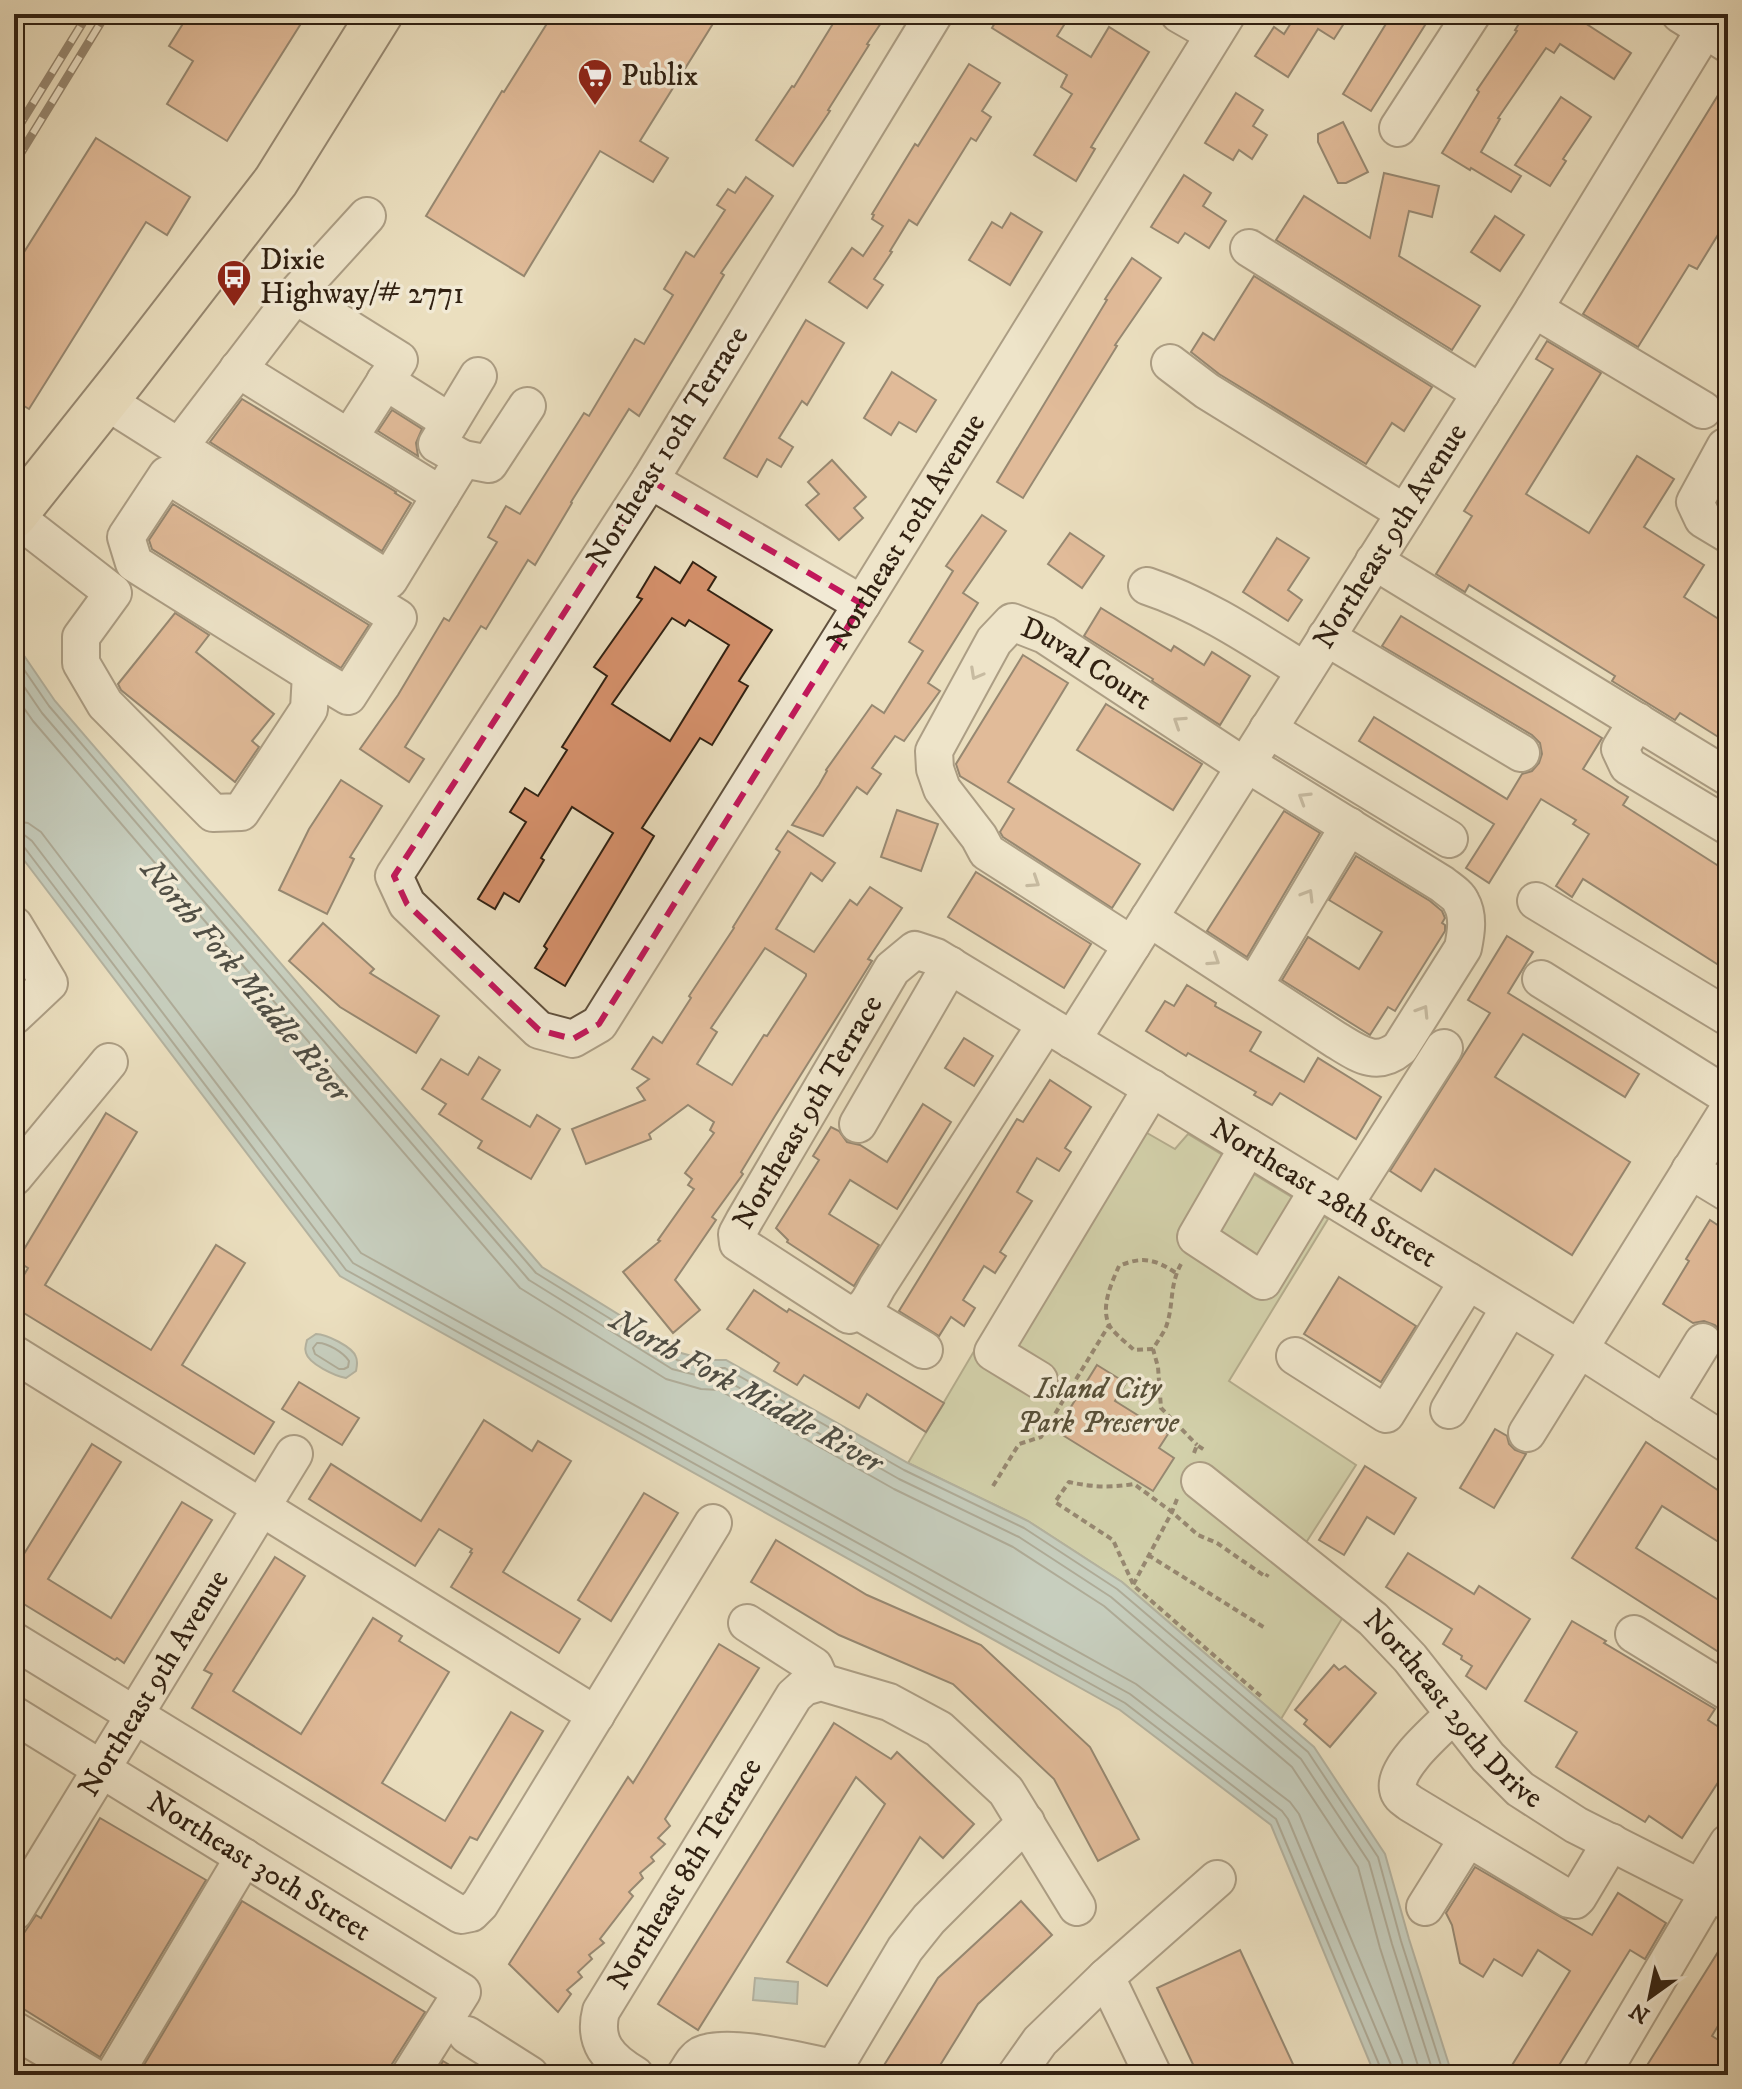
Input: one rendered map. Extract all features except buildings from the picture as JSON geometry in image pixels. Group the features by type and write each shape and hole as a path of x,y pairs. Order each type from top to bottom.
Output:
{"main road":[{"path":"14,516 276,181 380,14"}],"street":[{"name":"Northeast 10th Terrace","path":"573,1039 539,1030 407,904 394,876 650,480 934,14"},
{"path":"1179,14 1220,24"},
{"path":"1398,128 1472,14"},
{"name":"Northeast 10th Avenue","path":"573,1039 599,1024 1220,24"},
{"name":"Northeast 9th Avenue","path":"1059,1032 1140,931 1534,309 1704,29"},
{"path":"179,447 295,295 367,216"},
{"path":"1249,248 1481,393"},
{"path":"295,295 399,360 349,438"},
{"path":"1534,309 1703,410"},
{"path":"1170,363 1207,391 1405,513"},
{"path":"238,369 441,495"},
{"path":"478,376 437,444 463,459 489,464 527,406"},
{"path":"385,381 450,422"},
{"path":"106,401 389,580 463,459"},
{"path":"1728,446 1695,502 1703,519 1728,534"},
{"path":"167,475 398,618 348,696 311,674 134,563 126,537 167,475"},
{"path":"650,480 862,604"},
{"path":"14,516 113,593 81,637 81,663 105,704 213,813 241,812 309,709 311,674"},
{"path":"1374,561 1728,777"},
{"path":"1147,586 1225,620 1305,671"},
{"name":"Duval Court","path":"1140,931 987,852 942,789 935,769 934,751 994,641 1012,622 1045,635 1245,764"},
{"path":"1326,637 1521,753"},
{"path":"1637,721 1620,749 1628,766 1728,826"},
{"path":"1268,729 1449,839"},
{"path":"1140,931 1254,986 1356,1052 1373,1059 1392,1054 1400,1048 1463,948 1467,929 1461,900 1442,884 1245,764"},
{"path":"1254,986 1349,826"},
{"path":"1536,901 1728,1017"},
{"path":"14,925 49,983 14,1016"},
{"name":"Northeast 28th Street","path":"915,950 950,965 1726,1439"},
{"name":"Northeast 9th Terrace","path":"915,950 892,969 737,1234 738,1243 760,1259 849,1315 860,1312 924,1350"},
{"path":"858,1124 950,965"},
{"path":"1541,979 1728,1096"},
{"path":"860,1312 1059,1032"},
{"path":"1248,1147 1196,1237 1263,1281 1444,1048"},
{"path":"14,1177 109,1062"},
{"path":"1039,1380 993,1352 1152,1088"},
{"path":"1527,1433 1578,1348 1709,1155 1728,1110"},
{"path":"1709,1155 1728,1193"},
{"path":"1295,1356 1386,1414 1468,1281"},
{"path":"1449,1410 1510,1307"},
{"path":"1665,1404 1703,1342"},
{"path":"14,1354 596,1715"},
{"name":"Northeast 9th Avenue","path":"14,1912 294,1454"},
{"name":"Northeast 29th Drive","path":"1200,1481 1373,1619 1410,1658 1488,1757 1520,1789 1576,1825 1712,1894"},
{"path":"14,1641 461,1915 471,1913 480,1904 713,1523"},
{"path":"747,1623 814,1666 821,1682 889,1702 939,1729 1006,1791 1077,1907"},
{"path":"1634,1634 1728,1692"},
{"name":"Northeast 8th Terrace","path":"635,2075 602,2048 597,2026 601,2011 794,1696 804,1687 821,1682"},
{"path":"1454,1714 1416,1752 1399,1777 1399,1794 1410,1803 1569,1899 1575,1900 1611,1842"},
{"name":"Northeast 30th Street","path":"14,1715 462,1992 410,2075"},
{"path":"691,2066 715,2050 735,2050 832,2072 905,1949 955,1891 1026,1822"},
{"path":"1425,1907 1468,1838"},
{"path":"1601,2075 1712,1894 1728,1843"},
{"path":"114,2075 244,1857"},
{"path":"1016,2075 1040,2041 1106,1977 1217,1879"},
{"path":"1106,1977 1153,2075"},
{"path":"14,2030 90,2075"},
{"path":"467,2035 530,2075"}],"path":[{"path":"1196,1237 1176,1273 1166,1327 1153,1349 1161,1408 1197,1445"},
{"path":"1153,1349 1134,1350 1109,1325 1106,1314 1110,1285 1119,1266 1132,1260 1164,1265 1176,1273"},
{"path":"1263,1698 1133,1585 1113,1540 1055,1502 1069,1482 1093,1488 1134,1484 1198,1535 1217,1543 1266,1577 1284,1548"},
{"path":"1133,1585 1148,1555 1265,1628"}],"highlighted area":[{"path":"650,480 862,604 599,1024 573,1039 539,1030 407,904 394,876"}],"green space":[{"name":"Island City Park Preserve","path":"1114,1114 1175,1149 1188,1134 1328,1219 1229,1381 1356,1465 1289,1569 1343,1617 1281,1719 1122,1582 1028,1521 908,1463"}],"water":[{"name":"North Fork Middle River","path":"14,641 55,701 542,1267 681,1353 707,1360 726,1360 908,1463 1028,1521 1122,1582 1314,1747 1385,1854 1409,1939 1451,2071 1455,2075 1375,2075 1271,1825 1120,1710 340,1276 14,847"},
{"path":"316,1334 350,1349 357,1359 356,1371 346,1378 312,1361 305,1348 307,1340"},
{"path":"755,1978 798,1982 797,2004 753,2000"}],"railway":[{"path":"14,134 88,14"},
{"path":"14,164 106,14"}],"place":[{"name":"Publix","path":"595,107"},
{"name":"Dixie Highway/# 2771","path":"234,308"}]}
